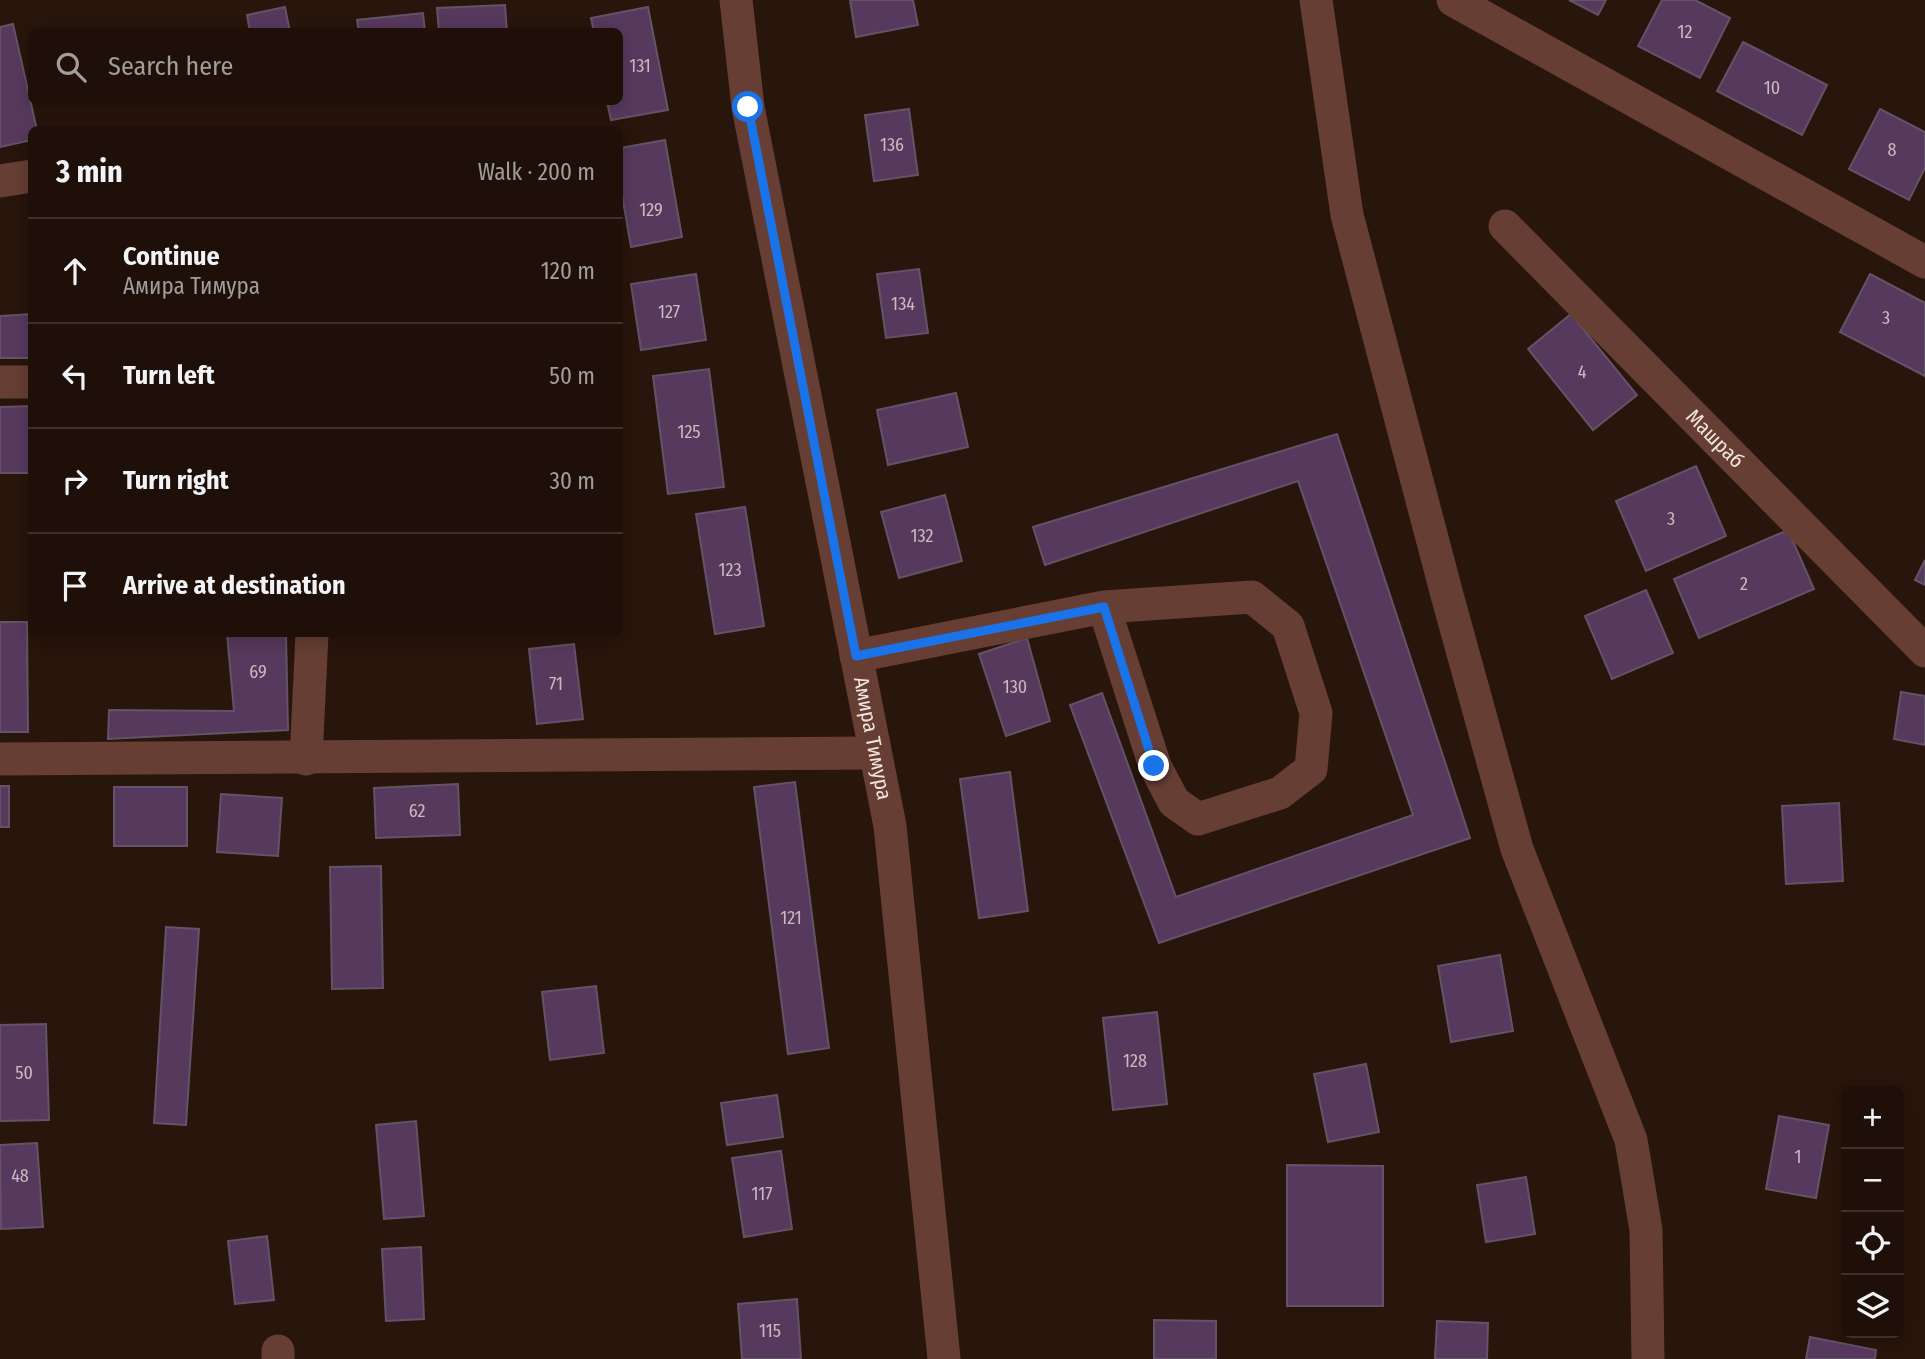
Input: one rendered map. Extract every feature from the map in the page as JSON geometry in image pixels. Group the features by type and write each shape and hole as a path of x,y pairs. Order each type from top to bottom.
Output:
{"street":[{"name":"Амира Тимура","path":"736,0 748,107 890,826 944,1359"},
{"path":"1316,0 1347,215 1454,622 1517,849 1631,1140 1646,1230 1648,1359"},
{"path":"1453,0 1925,262"},
{"path":"0,181 28,177"},
{"name":"Машраб","path":"1505,226 1925,651"},
{"path":"0,382 28,382"},
{"path":"856,656 1104,607 1252,597 1288,626 1316,713 1311,769 1280,793 1198,819 1174,802 1154,766 1104,607"},
{"path":"306,759 312,637"},
{"path":"0,759 875,753"}],"building":[{"path":"850,0 913,0 918,25 856,37"},
{"path":"1569,0 1606,0 1598,15"},
{"path":"1662,0 1695,0 1730,18 1700,78 1638,46"},
{"path":"505,5 507,28 439,28 437,8"},
{"path":"285,7 289,28 249,28 247,15"},
{"path":"648,7 668,110 611,120 608,105 623,105 623,28 593,28 591,18"},
{"path":"423,13 425,28 358,28 357,20"},
{"path":"13,24 28,90 28,105 31,105 36,126 28,126 28,141 0,147 0,27"},
{"path":"1743,42 1827,85 1802,135 1717,91"},
{"path":"909,109 918,175 874,181 865,115"},
{"path":"1880,109 1925,132 1925,168 1909,200 1849,169"},
{"path":"665,140 682,237 631,247 623,200 623,147"},
{"path":"919,269 928,333 886,338 877,274"},
{"path":"696,274 706,340 641,350 631,284"},
{"path":"1870,274 1925,303 1925,376 1840,332"},
{"path":"28,314 28,358 0,358 0,316"},
{"path":"1571,314 1637,395 1593,430 1528,349"},
{"path":"709,369 724,487 668,494 653,376"},
{"path":"956,393 968,447 888,465 877,410"},
{"path":"28,406 28,473 0,473 0,407"},
{"path":"1337,434 1470,838 1159,943 1070,705 1102,693 1176,897 1413,815 1298,481 1045,565 1033,527"},
{"path":"1696,466 1726,536 1646,571 1616,501"},
{"path":"945,495 962,561 899,578 881,512"},
{"path":"745,507 764,626 715,634 696,514"},
{"path":"1788,530 1814,589 1699,638 1674,579"},
{"path":"1925,560 1925,585 1915,580"},
{"path":"1646,590 1673,653 1612,679 1585,616"},
{"path":"0,622 27,622 28,732 0,732"},
{"path":"227,637 286,637 288,730 108,739 109,710 234,711"},
{"path":"1027,638 1050,721 1006,736 979,654"},
{"path":"574,644 583,719 537,724 529,649"},
{"path":"1901,692 1925,696 1925,745 1894,739"},
{"path":"1010,772 1028,911 979,918 960,779"},
{"path":"795,782 829,1048 788,1054 754,787"},
{"path":"458,784 460,835 376,838 374,788"},
{"path":"0,786 9,786 9,827 0,827"},
{"path":"114,787 187,787 187,846 114,846"},
{"path":"221,794 282,798 278,856 217,852"},
{"path":"1839,803 1843,881 1786,884 1782,806"},
{"path":"381,866 383,988 332,989 330,867"},
{"path":"166,927 199,929 186,1125 154,1123"},
{"path":"1500,955 1513,1031 1451,1042 1438,966"},
{"path":"596,986 604,1053 550,1060 542,992"},
{"path":"1157,1012 1167,1104 1113,1110 1103,1018"},
{"path":"46,1024 49,1120 0,1121 0,1025"},
{"path":"1366,1064 1379,1132 1328,1142 1314,1074"},
{"path":"777,1095 783,1137 727,1145 721,1103"},
{"path":"1779,1116 1829,1125 1816,1198 1766,1189"},
{"path":"416,1121 424,1216 384,1219 376,1125"},
{"path":"37,1143 43,1227 1,1229 0,1145"},
{"path":"781,1151 792,1229 744,1237 732,1158"},
{"path":"1287,1165 1383,1166 1383,1306 1287,1306"},
{"path":"1526,1177 1535,1234 1486,1242 1477,1185"},
{"path":"267,1236 274,1300 235,1304 228,1241"},
{"path":"421,1247 424,1319 386,1321 382,1249"},
{"path":"797,1299 801,1359 742,1359 738,1304"},
{"path":"1154,1320 1216,1321 1216,1359 1154,1359"},
{"path":"1437,1321 1488,1323 1487,1359 1435,1359"},
{"path":"1810,1337 1876,1350 1875,1359 1806,1359"}],"route":[{"path":"748,107 856,656 1104,607 1154,766"}]}
